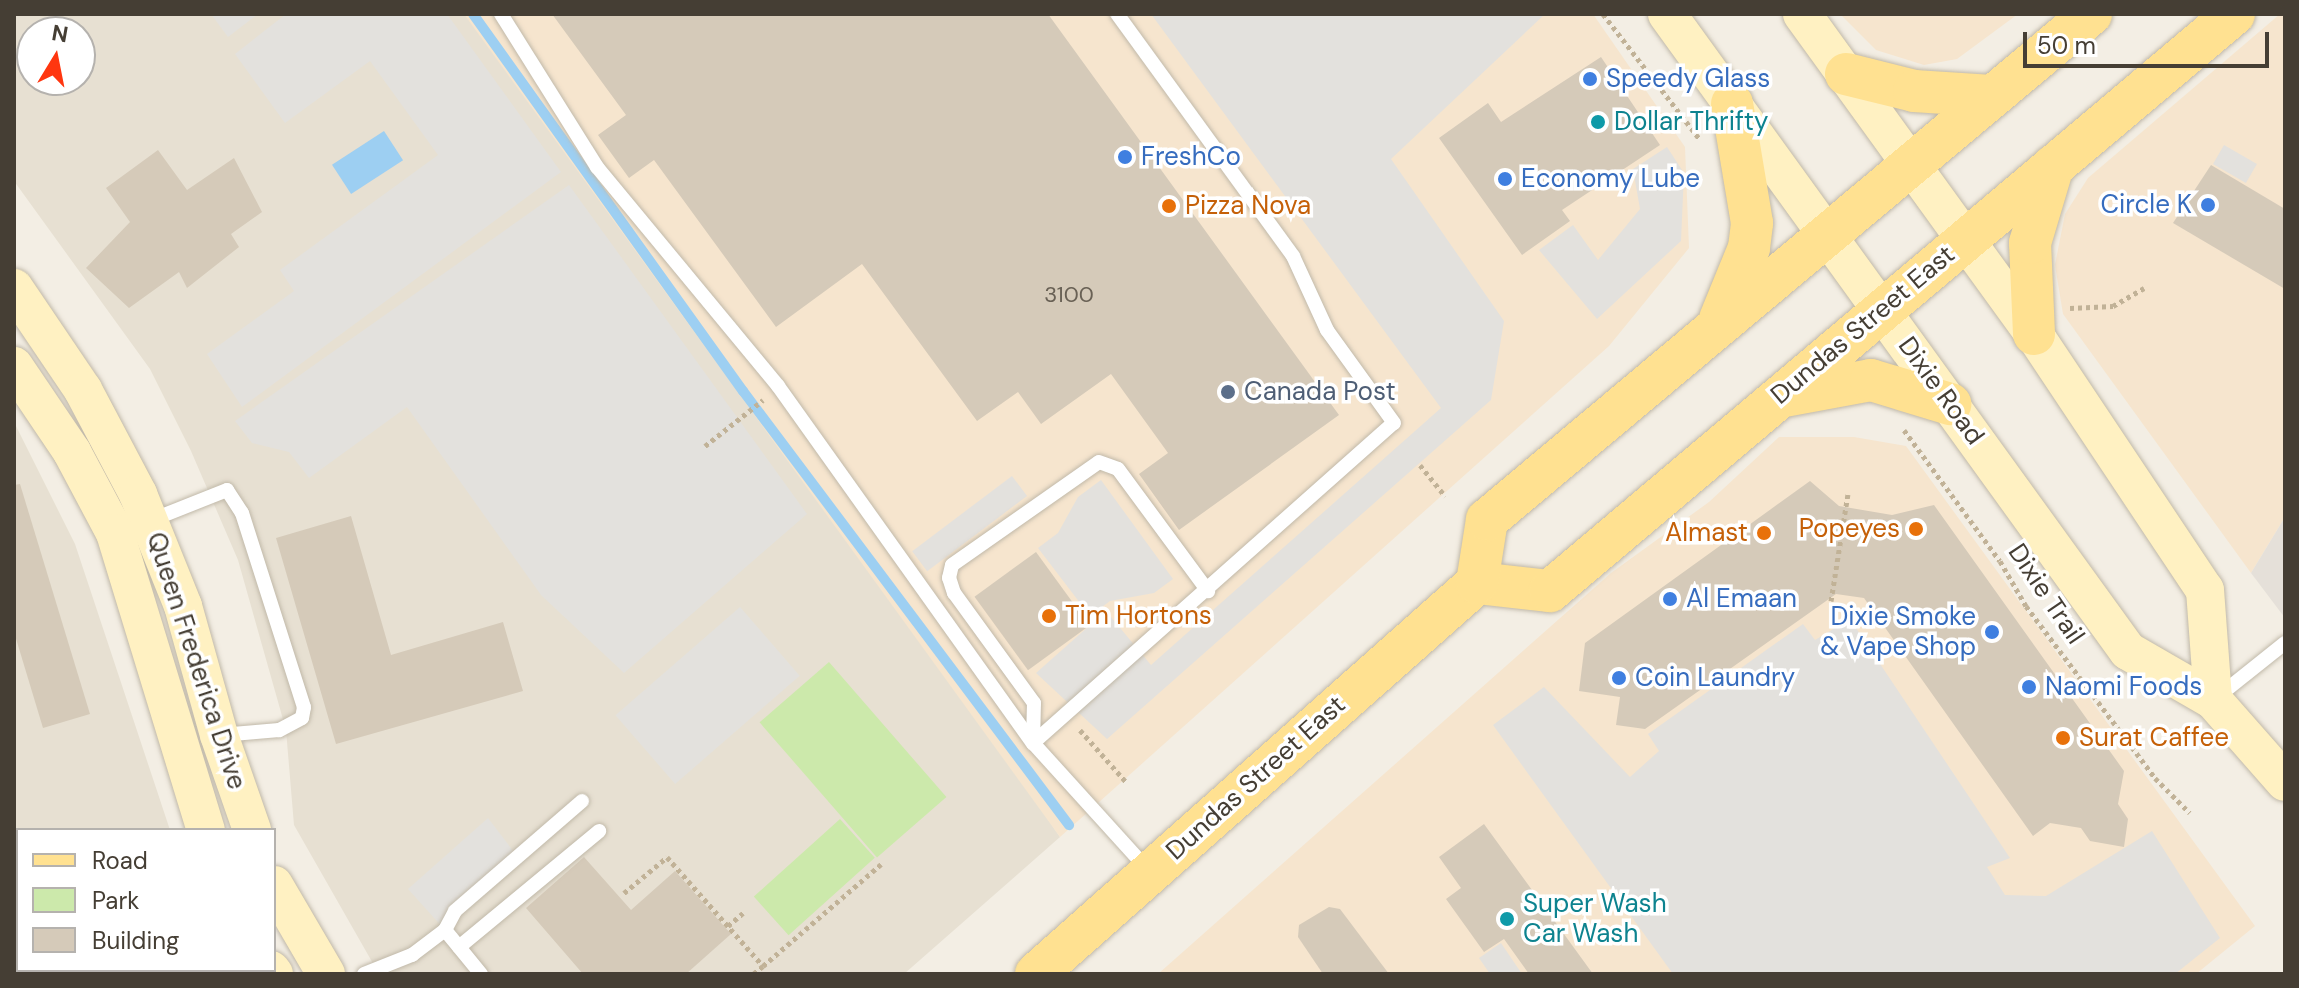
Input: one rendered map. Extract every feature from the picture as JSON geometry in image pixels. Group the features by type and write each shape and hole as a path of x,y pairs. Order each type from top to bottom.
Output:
{"main road":[{"name":"Dixie Road","path":"1667,14 2128,651 2213,700 2285,782"},
{"path":"1802,14 1966,238 2044,322 2205,590 2213,700"},
{"name":"Dundas Street East","path":"1036,974 1477,583 1550,591 1775,398 2234,14"},
{"path":"1477,583 1487,520 1912,164 2073,24"},
{"path":"1846,74 1914,91 1992,96"},
{"path":"1717,327 1749,248 1752,223 1732,104"},
{"path":"2044,322 2029,252 2053,166"},
{"name":"Queen Frederica Drive","path":"14,288 83,390 132,527 206,828"},
{"name":"Queen Frederica Drive","path":"14,366 72,452 132,527 183,606 219,735 251,828"},
{"path":"1775,398 1871,380 1950,404"},
{"path":"276,895 326,974"}],"lane":[{"path":"501,14 597,167 778,386 1033,743 1150,873"},
{"path":"1033,743 1394,423 1327,330 1293,256 1117,14"},
{"path":"1033,743 1034,703 954,593 949,578 952,565 1099,462 1118,469 1208,591"},
{"path":"132,527 227,490 242,513 304,707 302,718 279,730 219,735"},
{"path":"2213,700 2285,643"},
{"path":"364,974 412,955 445,930 455,911 582,801"},
{"path":"459,947 599,831"},
{"path":"445,930 481,974"}],"path":[{"path":"1603,14 1703,143"},
{"path":"2044,322 2113,306 2144,288"},
{"path":"705,446 762,400"},
{"name":"Dixie Trail","path":"1899,424 2000,561 2026,606 2155,778 2190,813"},
{"path":"1420,465 1445,496"},
{"path":"1831,601 1848,494"},
{"path":"624,893 667,857 763,966"},
{"path":"753,974 881,864"},
{"path":"728,926 743,913"}],"shaded area":[{"path":"14,14 472,14 833,504 1060,837 904,974 379,974 294,825 286,730 238,560 191,451 150,369 14,181"},
{"path":"211,14 258,14 228,37"},
{"path":"286,14 447,14 561,172 242,407 207,354 294,291 280,270 438,155 370,61 285,123 235,54"},
{"path":"464,14 1593,14 1685,147 1689,248 1609,346 1060,837"},
{"path":"1151,14 1545,14 1391,159 1504,321 1491,400 1107,739 1036,673 1106,611 1151,665 1441,408"},
{"path":"1840,14 2018,14 1957,59 1924,65 1876,50"},
{"path":"2280,14 2285,14 2285,517 2251,573 2063,314 2055,265 2065,214 2088,178"},
{"path":"2224,145 2257,164 2246,183 2213,164"},
{"path":"1667,147 1684,173 1681,241 1597,319 1539,250 1573,225 1598,260 1640,209 1633,169"},
{"path":"569,185 807,514 624,673 541,595 407,407 309,478 289,452 252,443 235,421"},
{"path":"14,422 75,544 169,828 16,828 14,971"},
{"path":"1779,437 1854,437 1906,446 2255,926 2196,974 1158,974 1611,573 1709,502"},
{"path":"1012,476 1027,496 927,571 912,551"},
{"path":"1101,480 1173,579 1154,593 1110,601 1090,616 1038,548 1058,533 1078,497"},
{"path":"2285,517 2285,618 2251,573"},
{"path":"740,607 800,676 675,784 615,715"},
{"path":"1850,619 2010,858 1987,867 2005,895 2046,896 2152,831 2220,938 2175,974 1673,974 1493,725 1544,687 1630,777 1659,751 1648,734 1803,624 1815,640"},
{"path":"488,818 517,856 445,930 408,889"},
{"path":"1501,943 1522,974 1490,974 1479,958"}],"green space":[{"path":"829,662 946,797 877,857 760,722"},
{"path":"840,819 875,858 789,935 754,897"}],"water":[{"path":"384,131 403,160 351,194 332,165"}],"building":[{"path":"552,14 1048,14 1339,415 1179,530 1139,474 1168,453 1111,374 1041,424 1018,392 977,421 862,264 776,327 654,160 629,178 598,135 626,115"},
{"path":"1601,57 1660,145 1562,210 1570,221 1522,255 1439,138 1488,103 1501,122"},
{"path":"158,150 187,190 234,158 262,212 231,234 239,247 187,288 179,272 129,308 86,268 130,222 106,188"},
{"path":"2211,165 2285,209 2285,289 2173,223"},
{"path":"1810,481 1839,506 1892,515 1934,505 2124,771 2118,804 2128,819 2124,847 2090,841 2081,828 2050,823 2033,836 1864,598 1836,594 1645,729 1616,725 1620,697 1579,691 1585,643"},
{"path":"20,484 90,714 43,728 14,632 14,485"},
{"path":"351,516 391,655 503,622 523,691 336,744 276,538"},
{"path":"1036,552 1089,626 1028,670 975,597"},
{"name":"Super Wash Car Wash","path":"1484,824 1593,974 1529,974 1504,939 1484,952 1446,899 1461,888 1439,857"},
{"path":"584,857 631,910 675,871 731,934 686,974 583,974 526,908"},
{"path":"1329,907 1340,909 1389,974 1323,974 1298,937 1299,925"}],"waterway":[{"path":"473,14 743,391 1069,825"}],"place":[{"name":"Speedy Glass","path":"1590,79"},
{"name":"Dollar Thrifty","path":"1598,122"},
{"name":"FreshCo","path":"1125,157"},
{"name":"Economy Lube","path":"1505,179"},
{"name":"Circle K","path":"2208,205"},
{"name":"Pizza Nova","path":"1169,206"},
{"name":"Canada Post","path":"1228,392"},
{"name":"Popeyes","path":"1916,529"},
{"name":"Almast","path":"1764,533"},
{"name":"Al Emaan","path":"1670,599"},
{"name":"Tim Hortons","path":"1049,616"},
{"name":"Dixie Smoke & Vape Shop","path":"1992,632"},
{"name":"Coin Laundry","path":"1619,678"},
{"name":"Naomi Foods","path":"2029,687"},
{"name":"Surat Caffee","path":"2063,738"},
{"name":"Super Wash Car Wash","path":"1507,919"}]}
